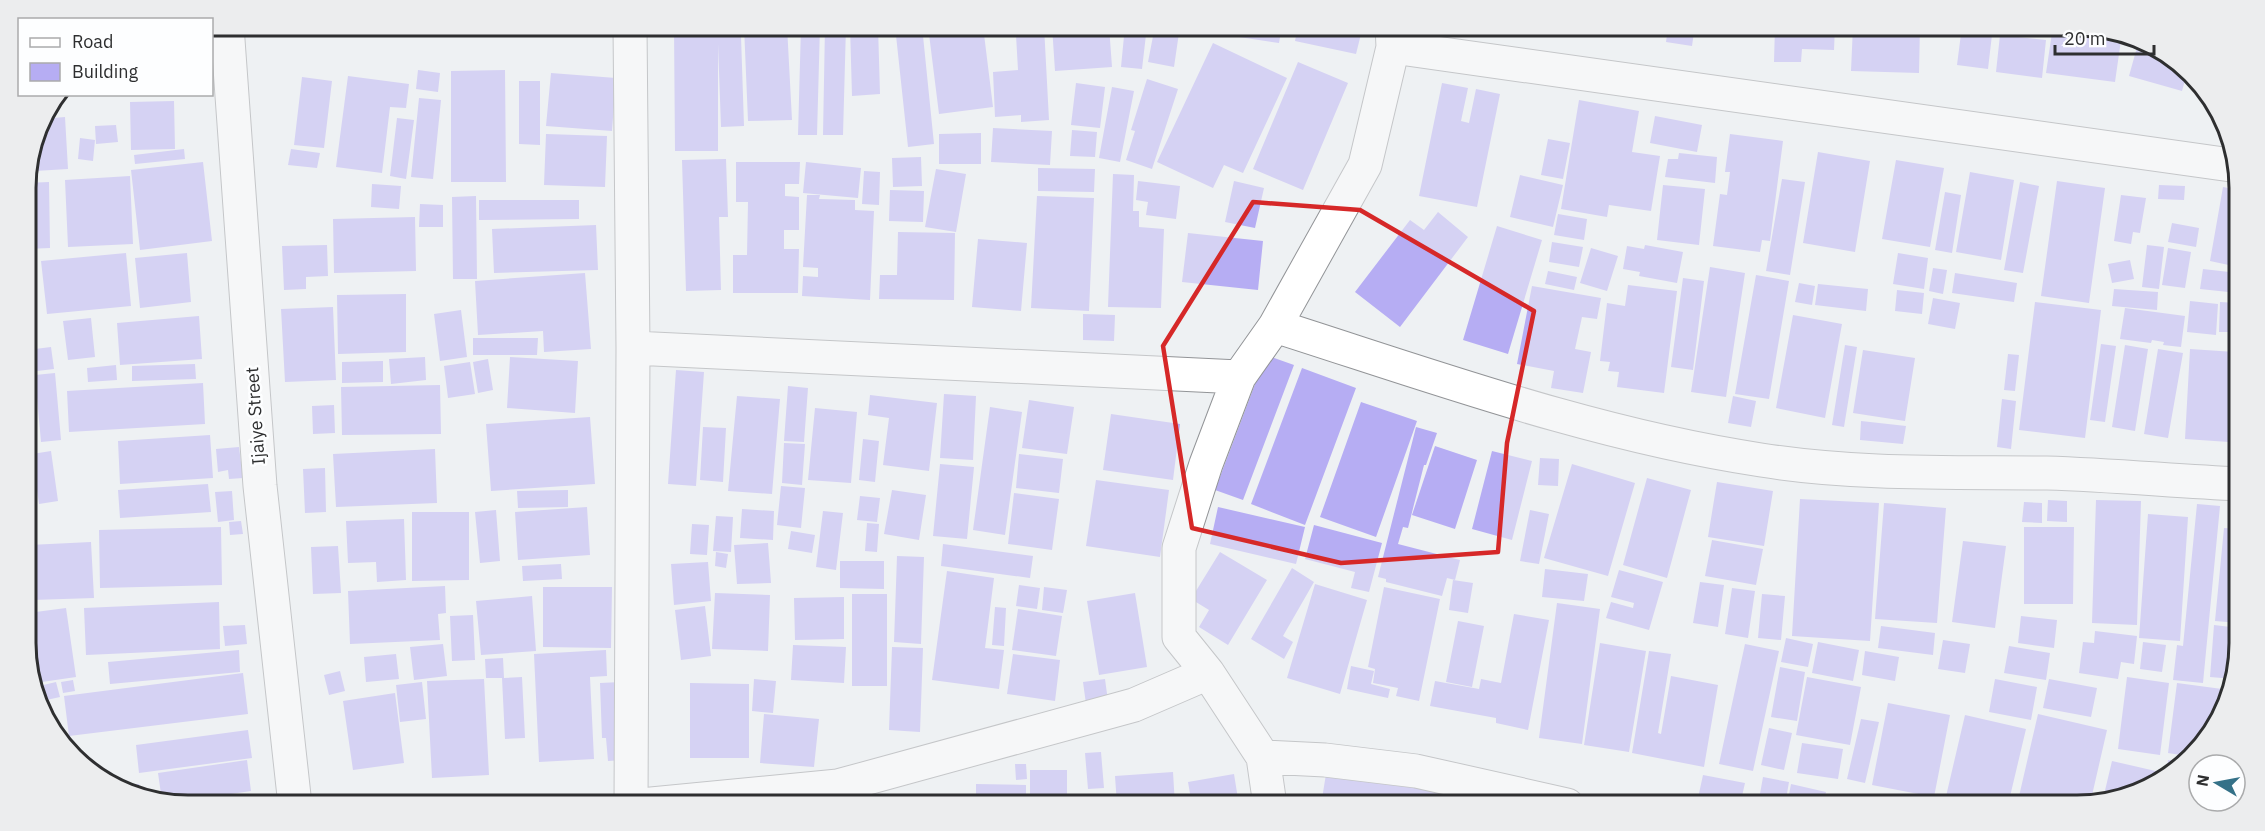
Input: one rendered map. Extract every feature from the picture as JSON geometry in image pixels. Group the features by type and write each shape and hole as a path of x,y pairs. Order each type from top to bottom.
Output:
{"street":[{"name":"Ijaiye Street","path":"228,36 260,486 294,795"},
{"path":"630,36 633,348 631,795"},
{"path":"1269,795 1263,758 1208,673 1179,637 1179,548 1206,464 1239,377 1275,326 1365,165 1392,36 2227,164"},
{"path":"1275,326 1504,399 1627,433 1760,460 1829,469 2050,474 2229,483"},
{"path":"633,348 1239,377"},
{"path":"745,795 838,786 1134,705 1208,673"},
{"path":"1263,758 1325,760 1416,771 1523,795"}],"highlighted area":[{"path":"1253,202 1360,210 1534,311 1507,443 1498,552 1341,563 1192,528 1163,346"}],"building":[{"path":"674,36 741,36 744,126 721,127 718,44 718,151 675,151"},
{"path":"744,36 788,36 792,120 748,121"},
{"path":"801,36 820,36 817,135 798,135"},
{"path":"825,36 846,36 843,135 823,135"},
{"path":"850,36 878,36 880,94 852,96"},
{"path":"896,36 923,36 934,144 908,147"},
{"path":"929,36 984,36 993,107 939,114"},
{"path":"1016,36 1045,36 1049,120 1021,122 1021,115 995,117 993,72 1018,70"},
{"path":"1053,36 1110,36 1112,67 1055,71"},
{"path":"1124,36 1146,36 1142,69 1121,67"},
{"path":"1153,36 1179,36 1174,67 1148,62"},
{"path":"1233,36 1280,36 1279,43"},
{"path":"1296,36 1360,36 1356,54 1295,41"},
{"path":"1667,36 1693,36 1692,46 1666,42"},
{"path":"1775,36 1835,36 1834,50 1802,49 1801,62 1774,62"},
{"path":"1853,36 1920,36 1919,73 1851,71"},
{"path":"1961,36 1992,36 1988,69 1957,65"},
{"path":"2000,36 2046,40 2042,78 1996,72"},
{"path":"2052,36 2087,36 2121,43 2115,82 2046,73"},
{"path":"1213,43 1287,78 1243,173 1224,165 1213,188 1157,162"},
{"path":"2137,49 2170,67 2185,80 2182,91 2129,76"},
{"path":"1298,62 1348,83 1303,190 1253,169"},
{"path":"418,70 440,73 438,92 416,89"},
{"path":"505,70 506,182 451,182 451,71"},
{"path":"551,73 616,78 612,131 546,126"},
{"path":"348,76 409,84 406,108 390,107 382,173 336,167"},
{"path":"302,77 332,81 324,148 294,145"},
{"path":"1147,79 1178,89 1152,169 1126,160 1135,131 1131,130"},
{"path":"519,81 540,81 540,145 519,144"},
{"path":"1076,83 1105,87 1100,128 1071,125"},
{"path":"1442,83 1468,88 1461,121 1469,123 1476,89 1500,94 1477,207 1419,196"},
{"path":"1112,87 1134,91 1120,162 1099,158"},
{"path":"419,98 441,100 433,179 411,177"},
{"path":"1579,100 1639,111 1632,152 1660,156 1651,211 1609,205 1607,217 1561,209"},
{"path":"174,101 175,149 131,150 130,102"},
{"path":"1655,116 1702,125 1697,152 1650,143"},
{"path":"65,117 68,169 37,171 41,149 53,118"},
{"path":"397,118 414,120 406,179 390,176"},
{"path":"116,125 118,142 96,144 95,126"},
{"path":"993,128 1052,131 1050,165 991,162"},
{"path":"1072,130 1097,132 1095,157 1070,156"},
{"path":"981,133 981,164 939,164 939,134"},
{"path":"546,134 607,136 605,187 544,185"},
{"path":"1730,134 1783,141 1770,241 1762,240 1760,252 1713,246 1720,194 1727,195 1730,172 1725,172"},
{"path":"80,138 95,140 93,161 78,159"},
{"path":"1548,139 1570,143 1563,179 1541,175"},
{"path":"184,149 185,159 135,164 134,155"},
{"path":"291,149 320,153 317,168 288,165"},
{"path":"1818,152 1870,161 1855,252 1803,243"},
{"path":"1679,153 1717,157 1715,183 1665,177 1668,159 1678,159"},
{"path":"921,157 922,186 893,187 892,158"},
{"path":"726,159 728,217 719,217 721,290 686,291 682,160"},
{"path":"1896,160 1944,168 1930,247 1882,239"},
{"path":"203,162 212,241 140,250 131,170"},
{"path":"736,162 800,162 799,184 785,184 785,196 799,197 799,230 784,230 784,249 799,249 798,293 733,293 733,255 747,255 748,202 736,202"},
{"path":"806,162 861,168 858,198 803,193"},
{"path":"1038,168 1095,169 1094,192 1038,191"},
{"path":"936,169 966,174 956,232 925,227"},
{"path":"864,171 880,172 879,205 862,204"},
{"path":"1970,172 2014,180 2001,260 1956,252"},
{"path":"1113,174 1134,175 1133,211 1139,211 1139,227 1164,229 1161,308 1108,307"},
{"path":"1520,175 1563,185 1553,227 1510,217"},
{"path":"130,176 133,244 68,247 65,180"},
{"path":"1782,179 1805,182 1790,275 1766,271"},
{"path":"1138,181 1180,186 1176,219 1146,215 1148,202 1136,200"},
{"path":"1234,181 1264,188 1255,228 1225,222"},
{"path":"2057,181 2105,188 2089,303 2041,296"},
{"path":"49,182 50,248 36,249 36,183"},
{"path":"2020,182 2039,186 2023,273 2004,270"},
{"path":"372,184 401,186 399,209 371,207"},
{"path":"1663,185 1705,189 1699,245 1657,240"},
{"path":"2159,185 2185,186 2184,200 2158,199"},
{"path":"2223,187 2229,188 2229,265 2210,261"},
{"path":"890,190 924,191 923,222 889,221"},
{"path":"1945,192 1961,195 1952,253 1935,250"},
{"path":"807,195 820,195 819,199 855,200 855,210 874,211 870,300 802,296 803,276 818,277 818,268 803,267"},
{"path":"2121,195 2146,198 2140,233 2133,232 2131,244 2114,241"},
{"path":"476,196 477,279 453,279 452,197"},
{"path":"1037,196 1094,198 1089,311 1031,308"},
{"path":"479,200 579,200 579,219 479,220"},
{"path":"420,204 443,205 443,227 419,227"},
{"path":"1438,212 1468,237 1400,327 1355,292 1410,220 1424,230"},
{"path":"1558,214 1587,219 1584,240 1554,235"},
{"path":"415,217 416,271 334,273 333,219"},
{"path":"2172,223 2199,228 2196,247 2168,242"},
{"path":"596,225 598,270 494,273 492,229"},
{"path":"1497,226 1542,240 1508,354 1463,340"},
{"path":"898,232 955,233 954,300 879,299 880,275 897,275"},
{"path":"1188,233 1263,241 1258,290 1182,282"},
{"path":"978,239 1027,243 1021,311 972,307"},
{"path":"1552,242 1583,247 1579,267 1549,262"},
{"path":"327,245 328,276 306,277 306,289 284,290 282,246"},
{"path":"1645,245 1683,252 1677,283 1639,276 1640,272 1623,269 1627,246 1644,249"},
{"path":"2147,245 2164,247 2159,289 2142,287"},
{"path":"1591,248 1618,256 1607,291 1580,283"},
{"path":"2168,248 2191,252 2185,288 2162,285"},
{"path":"126,253 131,306 47,314 41,261"},
{"path":"187,253 191,302 140,308 135,258"},
{"path":"1898,253 1928,258 1924,289 1893,284"},
{"path":"2130,260 2134,279 2112,283 2108,264"},
{"path":"1710,267 1745,273 1726,397 1691,392"},
{"path":"1933,268 1947,270 1943,294 1929,291"},
{"path":"2203,269 2229,272 2229,292 2200,289"},
{"path":"1548,271 1577,277 1574,290 1545,284"},
{"path":"585,273 591,349 544,352 543,331 478,335 475,281"},
{"path":"1955,273 2017,283 2014,302 1952,293"},
{"path":"1756,275 1789,281 1769,399 1735,394"},
{"path":"1683,278 1704,281 1693,370 1671,367"},
{"path":"1799,283 1815,286 1812,305 1795,302"},
{"path":"1818,284 1868,289 1866,311 1815,305"},
{"path":"1628,285 1677,291 1664,393 1617,387 1619,372 1608,371 1610,362 1600,361 1607,303 1625,306"},
{"path":"1532,286 1601,298 1597,319 1582,317 1575,349 1591,352 1583,393 1551,388 1554,371 1517,364"},
{"path":"2114,289 2158,292 2157,310 2112,306"},
{"path":"1897,290 1924,293 1922,314 1895,311"},
{"path":"406,294 406,352 338,354 337,295"},
{"path":"1933,298 1960,303 1955,329 1928,324"},
{"path":"2190,301 2218,304 2216,335 2187,332"},
{"path":"2035,302 2101,310 2085,438 2019,430"},
{"path":"2220,302 2229,302 2229,332 2219,332"},
{"path":"333,307 336,380 285,382 281,309"},
{"path":"2125,308 2185,316 2181,347 2163,345 2164,342 2152,340 2151,343 2120,339"},
{"path":"461,310 467,357 440,361 434,314"},
{"path":"1083,314 1115,315 1114,341 1083,340"},
{"path":"1793,315 1842,324 1825,418 1776,408"},
{"path":"199,316 202,359 120,365 117,323"},
{"path":"91,318 95,357 68,360 63,321"},
{"path":"473,338 538,338 537,355 473,355"},
{"path":"2101,344 2116,346 2105,422 2090,420"},
{"path":"1845,345 1857,347 1844,427 1832,425"},
{"path":"2125,345 2148,349 2135,431 2112,427"},
{"path":"51,347 54,369 37,371 36,349"},
{"path":"2158,349 2183,353 2168,438 2144,434"},
{"path":"2190,349 2229,352 2229,442 2185,439"},
{"path":"1863,350 1915,358 1905,421 1853,413"},
{"path":"2008,354 2019,355 2015,391 2004,390"},
{"path":"1266,355 1294,365 1243,500 1215,490"},
{"path":"425,357 426,380 391,384 389,359"},
{"path":"510,357 578,361 575,413 507,408"},
{"path":"488,359 493,390 478,393 473,362"},
{"path":"383,361 383,382 342,383 342,362"},
{"path":"470,362 475,394 448,398 444,366"},
{"path":"195,364 196,379 132,381 132,366"},
{"path":"116,365 117,380 88,382 87,368"},
{"path":"1302,368 1356,388 1305,525 1251,504"},
{"path":"676,370 704,372 696,486 668,484"},
{"path":"55,373 61,440 41,442 36,375"},
{"path":"203,383 205,424 69,432 67,391"},
{"path":"440,385 441,434 342,435 341,387"},
{"path":"788,386 808,388 804,442 784,441"},
{"path":"944,394 976,396 973,460 940,458"},
{"path":"870,395 937,403 929,471 883,465 889,418 868,415"},
{"path":"737,396 780,399 772,494 728,491"},
{"path":"1733,396 1756,401 1751,427 1728,423"},
{"path":"2002,399 2016,401 2011,449 1997,447"},
{"path":"1029,400 1074,407 1067,454 1022,448"},
{"path":"1361,402 1417,421 1376,537 1320,517"},
{"path":"334,405 335,433 313,434 312,406"},
{"path":"990,407 1022,412 1005,535 973,530"},
{"path":"815,408 857,412 851,483 808,480"},
{"path":"1111,414 1180,424 1173,480 1103,470"},
{"path":"590,417 595,484 491,491 486,424"},
{"path":"1861,421 1906,426 1903,444 1860,440"},
{"path":"703,427 726,428 723,482 700,480"},
{"path":"1416,427 1437,433 1426,465 1424,465 1408,528 1403,527 1398,544 1460,560 1455,580 1447,578 1442,596 1386,582 1386,579 1378,577"},
{"path":"210,435 213,478 120,484 118,441"},
{"path":"863,439 879,441 875,482 859,480"},
{"path":"784,443 805,444 802,485 782,483"},
{"path":"1435,446 1477,460 1455,529 1412,515"},
{"path":"239,447 243,478 229,479 228,470 218,472 216,449"},
{"path":"435,449 437,503 336,507 333,454"},
{"path":"51,451 58,501 39,504 36,453"},
{"path":"1492,451 1532,461 1512,540 1472,529"},
{"path":"1019,454 1063,459 1059,493 1016,488"},
{"path":"1540,458 1559,459 1558,486 1538,485"},
{"path":"940,464 974,467 967,539 933,536"},
{"path":"1572,464 1635,483 1608,576 1544,558"},
{"path":"325,468 326,512 305,513 303,469"},
{"path":"1647,478 1691,490 1667,578 1623,565"},
{"path":"1096,480 1169,490 1160,557 1086,546"},
{"path":"1717,482 1773,491 1764,546 1708,537"},
{"path":"208,484 211,512 120,518 118,490"},
{"path":"781,486 805,488 801,528 777,525"},
{"path":"568,490 568,507 518,508 517,491"},
{"path":"892,490 926,495 919,540 884,534"},
{"path":"232,491 234,520 218,522 215,492"},
{"path":"1014,493 1059,499 1052,550 1008,544"},
{"path":"860,496 880,498 877,522 857,520"},
{"path":"1800,499 1879,503 1870,641 1792,636"},
{"path":"2048,500 2067,501 2067,522 2047,521"},
{"path":"2096,500 2141,501 2137,625 2092,623"},
{"path":"2024,502 2042,503 2042,523 2022,522"},
{"path":"1884,503 1946,508 1937,623 1875,619"},
{"path":"2197,504 2220,506 2203,683 2173,680 2177,645 2183,646"},
{"path":"587,507 590,555 518,560 515,512"},
{"path":"1218,507 1305,527 1296,564 1210,544"},
{"path":"742,509 774,511 773,540 740,538"},
{"path":"496,510 500,561 480,563 475,512"},
{"path":"1530,510 1549,514 1539,564 1520,561"},
{"path":"823,511 843,513 836,570 816,567"},
{"path":"412,512 469,512 469,580 412,581"},
{"path":"2148,514 2188,517 2180,641 2139,638"},
{"path":"716,516 733,517 731,552 713,551"},
{"path":"404,519 406,580 377,582 376,562 348,563 346,521"},
{"path":"241,521 243,534 230,535 229,522"},
{"path":"867,523 879,524 877,552 865,551"},
{"path":"692,524 709,525 707,555 690,554"},
{"path":"1314,525 1382,543 1369,592 1351,588 1355,572 1305,559"},
{"path":"221,527 222,585 100,588 99,530"},
{"path":"2024,527 2074,527 2073,604 2024,604"},
{"path":"2224,528 2229,528 2229,622 2215,621"},
{"path":"791,531 815,535 812,553 788,549"},
{"path":"1712,540 1763,549 1756,585 1705,576"},
{"path":"1963,541 2006,546 1995,628 1952,622"},
{"path":"91,542 94,598 36,600 36,545"},
{"path":"768,543 771,583 737,584 734,545"},
{"path":"943,544 1033,556 1030,578 941,566"},
{"path":"338,546 341,593 313,594 311,547"},
{"path":"716,552 728,554 726,568 715,566"},
{"path":"1220,552 1267,580 1228,645 1199,627 1209,610 1191,599"},
{"path":"897,556 924,557 921,644 894,642"},
{"path":"840,561 884,561 884,589 840,588"},
{"path":"708,562 711,601 674,605 671,564"},
{"path":"561,564 562,579 523,581 522,566"},
{"path":"1292,568 1314,582 1283,636 1293,642 1284,659 1251,639"},
{"path":"1545,569 1588,574 1584,601 1542,597"},
{"path":"1619,570 1663,582 1649,630 1606,618 1611,602 1633,608 1634,603 1611,597"},
{"path":"947,571 994,578 985,648 1004,650 999,689 932,680"},
{"path":"1453,580 1473,583 1468,613 1449,610"},
{"path":"1700,582 1724,585 1718,627 1693,623"},
{"path":"1315,584 1367,600 1340,694 1287,678"},
{"path":"1019,585 1040,588 1037,609 1016,606"},
{"path":"445,586 446,613 438,614 440,640 350,644 348,591"},
{"path":"543,587 612,587 611,648 543,647"},
{"path":"1044,587 1067,590 1063,613 1042,610"},
{"path":"1384,587 1440,599 1419,701 1396,696 1398,688 1373,683 1375,669 1368,667"},
{"path":"1732,588 1755,591 1748,638 1725,634"},
{"path":"715,593 770,595 768,651 712,649"},
{"path":"1135,593 1147,667 1099,675 1087,601"},
{"path":"852,594 887,594 887,686 852,686"},
{"path":"1762,594 1785,596 1781,640 1758,638"},
{"path":"532,596 536,651 481,655 476,601"},
{"path":"844,597 844,639 795,640 794,598"},
{"path":"219,602 220,649 86,655 84,608"},
{"path":"1557,603 1600,609 1582,744 1539,738"},
{"path":"705,606 711,656 681,660 675,610"},
{"path":"995,607 1006,608 1004,646 992,645"},
{"path":"66,608 76,677 41,682 36,653 36,612"},
{"path":"1018,609 1062,616 1056,656 1012,650"},
{"path":"1514,614 1549,620 1528,730 1496,723 1496,718 1430,706 1435,681 1479,689 1481,679 1501,683"},
{"path":"473,615 475,660 452,661 450,616"},
{"path":"2021,616 2057,620 2054,648 2018,643"},
{"path":"1458,621 1484,626 1472,687 1446,682"},
{"path":"245,625 247,644 225,646 223,626"},
{"path":"2214,625 2229,627 2229,653 2225,678 2210,677"},
{"path":"1881,626 1935,633 1933,655 1878,648"},
{"path":"2095,631 2137,636 2134,664 2121,662 2118,679 2079,673 2083,642 2094,643"},
{"path":"1786,638 1813,644 1808,667 1781,662"},
{"path":"1943,640 1970,644 1965,673 1938,669"},
{"path":"1818,642 1859,650 1853,681 1812,673"},
{"path":"2143,642 2166,645 2162,672 2140,669"},
{"path":"1600,643 1646,651 1629,752 1584,745"},
{"path":"443,644 447,676 414,680 410,647"},
{"path":"1745,644 1779,651 1753,771 1719,764"},
{"path":"793,645 846,647 844,683 791,680"},
{"path":"2009,646 2050,653 2046,680 2004,673"},
{"path":"892,647 923,648 920,732 889,730"},
{"path":"239,650 240,672 110,684 108,662"},
{"path":"606,650 607,676 590,677 594,759 539,762 534,654"},
{"path":"1649,651 1671,654 1658,733 1661,734 1671,676 1718,685 1704,767 1632,753"},
{"path":"1865,651 1899,657 1895,681 1862,675"},
{"path":"396,654 399,679 366,682 364,657"},
{"path":"1013,654 1060,660 1055,701 1007,694"},
{"path":"503,658 504,678 522,677 525,738 505,739 502,678 486,678 485,659"},
{"path":"1351,666 1374,671 1371,684 1390,689 1388,698 1347,689"},
{"path":"1780,667 1805,672 1797,721 1771,717"},
{"path":"340,671 345,691 329,695 324,675"},
{"path":"243,673 248,714 69,736 64,696"},
{"path":"1807,677 1861,687 1850,745 1796,735"},
{"path":"2127,677 2169,683 2160,755 2118,749"},
{"path":"484,679 489,775 432,778 427,681"},
{"path":"754,679 776,681 773,713 752,711"},
{"path":"1105,679 1108,701 1086,704 1083,682"},
{"path":"1995,679 2037,687 2031,720 1989,712"},
{"path":"2049,679 2097,688 2091,717 2043,708"},
{"path":"73,680 75,691 63,693 61,682"},
{"path":"56,682 60,697 47,700 42,685"},
{"path":"422,682 426,719 400,722 396,685"},
{"path":"621,682 624,760 608,761 606,738 602,738 600,683"},
{"path":"690,683 749,684 749,758 690,758"},
{"path":"2177,683 2222,689 2209,719 2198,736 2180,755 2168,753"},
{"path":"395,693 404,763 353,770 343,701"},
{"path":"1888,703 1950,715 1934,795 1872,785"},
{"path":"764,714 819,719 814,767 760,763"},
{"path":"2038,714 2107,730 2092,794 2019,795"},
{"path":"1965,715 2026,729 2010,795 1946,795"},
{"path":"1861,719 1879,722 1865,783 1847,779"},
{"path":"1769,728 1792,733 1784,770 1761,765"},
{"path":"248,730 252,758 139,773 136,745"},
{"path":"1802,743 1843,749 1838,779 1797,773"},
{"path":"1101,752 1104,788 1088,789 1085,753"},
{"path":"247,760 251,791 224,795 168,794 161,792 158,773"},
{"path":"2112,761 2158,771 2126,787 2105,792"},
{"path":"1015,764 1026,764 1027,779 1016,780"},
{"path":"1030,770 1067,770 1067,795 1030,795"},
{"path":"1173,772 1174,795 1116,795 1115,776"},
{"path":"1234,774 1237,795 1190,795 1188,782"},
{"path":"1326,774 1441,792 1440,795 1323,795"},
{"path":"1703,775 1745,783 1742,795 1699,795"},
{"path":"1763,777 1789,782 1787,795 1760,795"},
{"path":"976,784 1026,785 1026,795 976,795"},
{"path":"1791,784 1826,792 1825,795 1789,795"}]}
